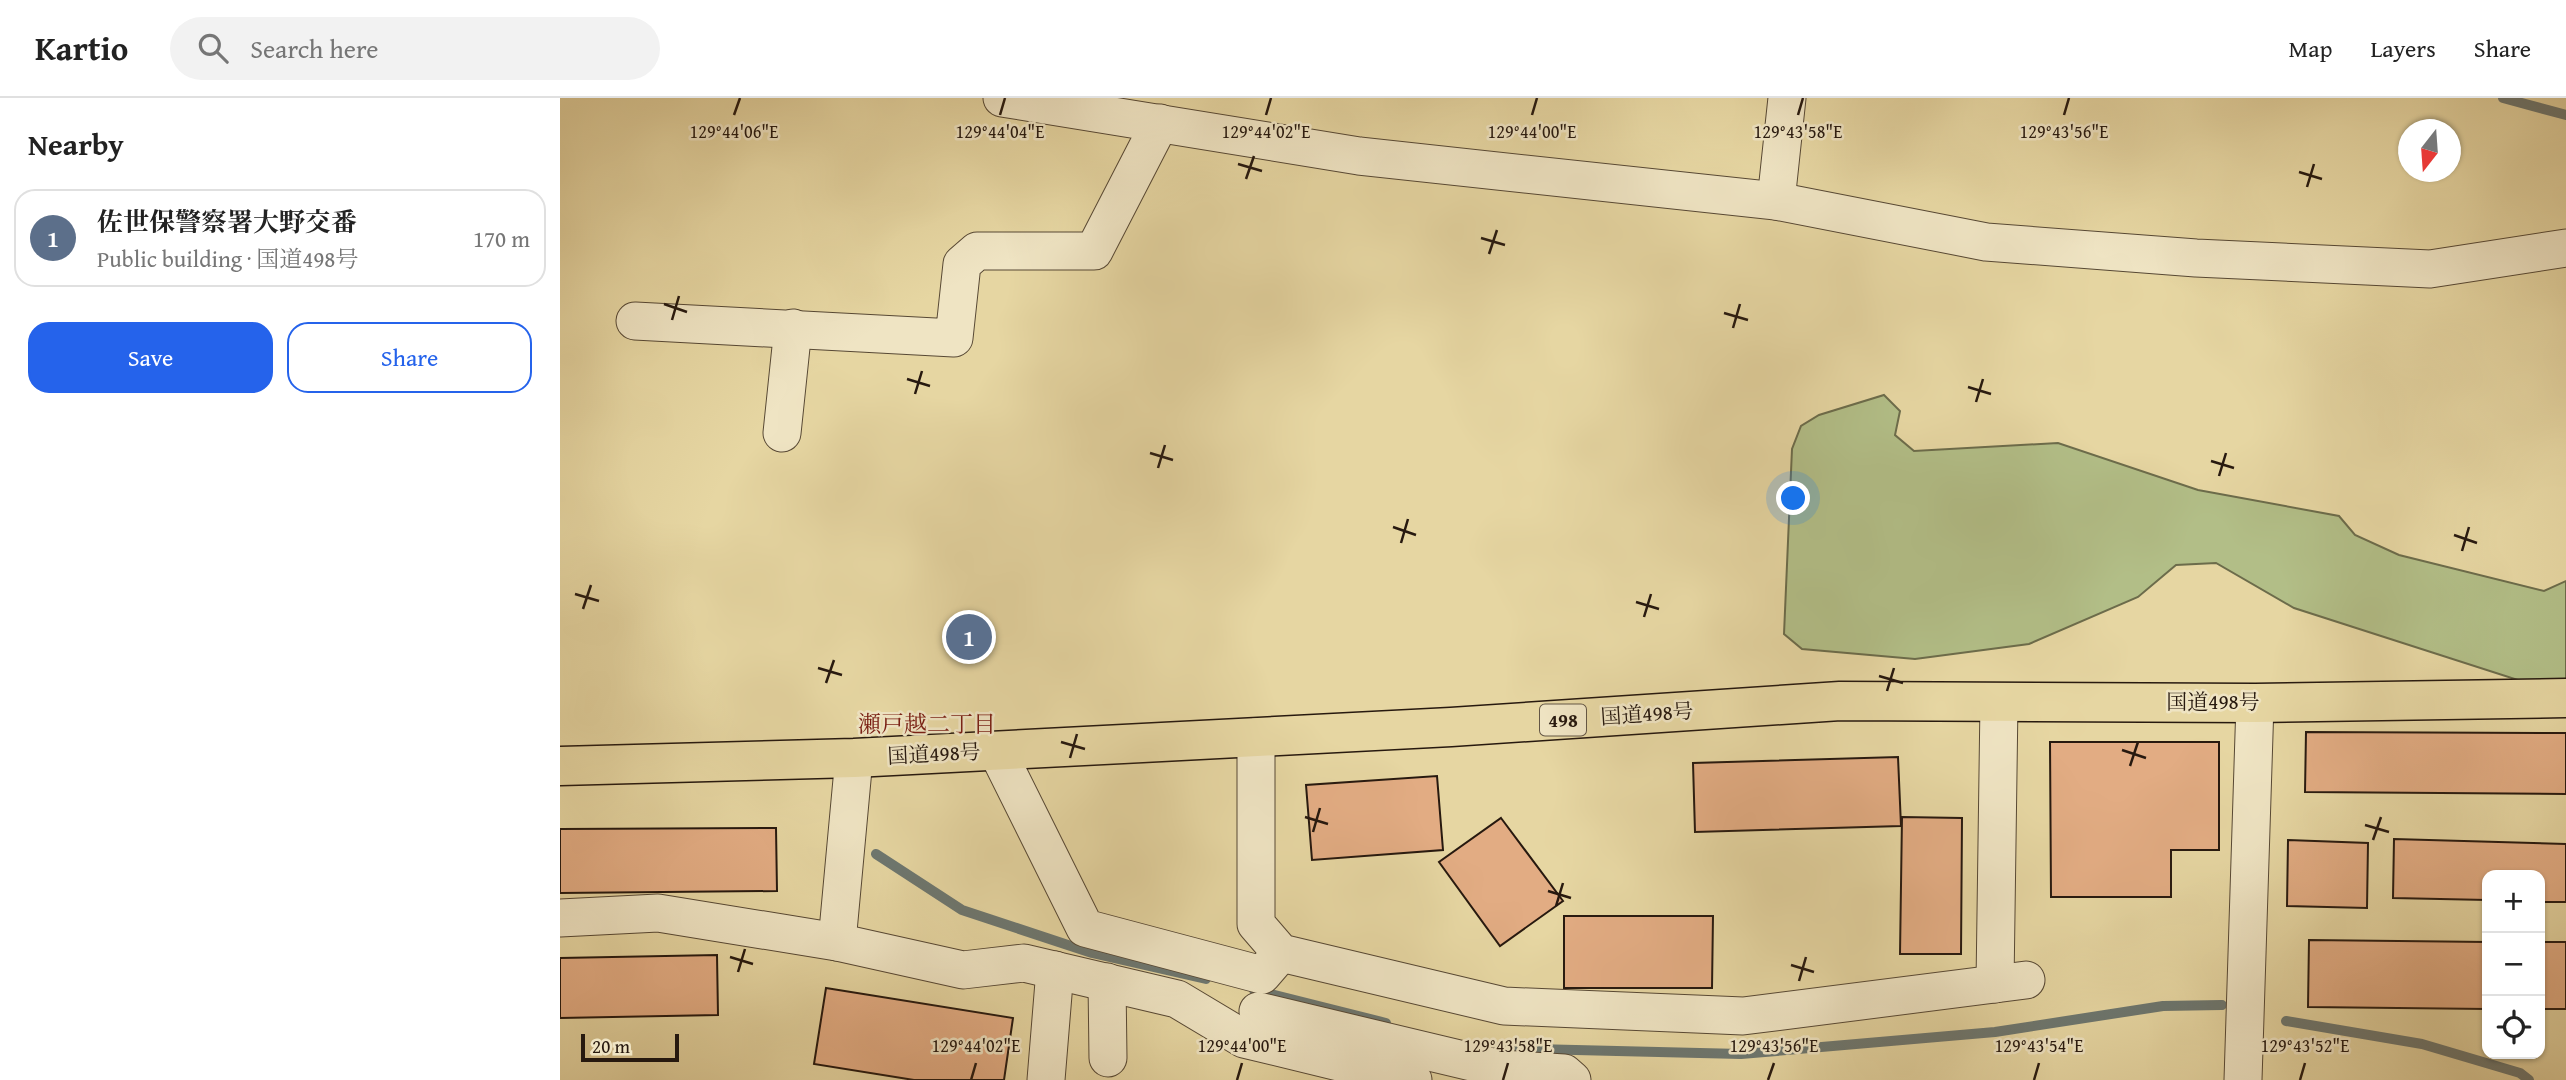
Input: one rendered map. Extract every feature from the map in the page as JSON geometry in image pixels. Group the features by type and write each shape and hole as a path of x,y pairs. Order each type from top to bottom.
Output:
{"highway":[{"name":"国道498号","path":"560,766 855,758 998,751 1451,727 1840,701 2255,703 2566,698"}],"street":[{"path":"1003,98 1359,156 1776,201 1986,242 2196,258 2430,269 2566,248"},
{"path":"1776,201 1787,98"},
{"path":"635,321 954,338 962,264 977,251 1094,251 1160,123"},
{"path":"782,433 793,328"},
{"path":"998,751 1085,928 1504,1006 1743,1016 2011,982 1999,702"},
{"path":"2243,1080 2255,703"},
{"path":"560,918 658,913 837,942 964,970 1024,963 1177,999 1244,1039 1256,1026 1272,964 1256,924 1256,737"},
{"path":"837,942 855,758"},
{"path":"1046,1080 1055,970"},
{"path":"1107,982 1108,1058"},
{"path":"1256,1026 1413,1080"},
{"path":"1256,1026 1501,1069 1564,1073 1572,1080"}],"green space":[{"path":"1884,395 1900,411 1895,435 1914,451 2058,443 2198,490 2339,516 2355,535 2399,555 2544,591 2566,581 2566,679 2524,682 2294,608 2216,563 2176,565 2138,597 2029,644 1915,659 1802,649 1784,634 1792,449 1801,426 1819,415"}],"building":[{"path":"2306,732 2566,733 2566,794 2305,792"},
{"path":"2050,742 2219,742 2219,850 2171,850 2171,897 2051,897"},
{"path":"1898,757 1901,826 1695,832 1693,763"},
{"path":"1437,776 1443,850 1312,860 1306,785"},
{"path":"1902,817 1962,818 1961,954 1900,954"},
{"path":"1501,818 1563,901 1500,946 1439,862"},
{"path":"776,828 777,891 560,893 560,829"},
{"path":"2394,839 2566,844 2566,902 2545,902 2545,870 2482,870 2482,900 2393,898"},
{"path":"2288,840 2368,843 2367,908 2287,906"},
{"path":"1564,916 1713,916 1712,988 1564,988"},
{"path":"2309,940 2482,942 2482,1009 2308,1007"},
{"path":"2545,942 2566,942 2566,1009 2545,1009"},
{"path":"717,955 718,1015 560,1018 560,958"},
{"path":"826,988 1013,1018 1004,1080 914,1080 814,1064"}],"waterway":[{"path":"2503,98 2566,115"},
{"path":"876,854 962,910 1092,953 1206,979"},
{"path":"1254,990 1386,1023"},
{"path":"1489,1048 1741,1054 1995,1032 2163,1006 2222,1005"},
{"path":"2286,1021 2422,1044 2520,1073 2529,1080"}],"place":[{"name":"佐世保警察署大野交番","path":"969,637"}],"district":[{"name":"瀬戸越二丁目","path":"927,724"}]}
